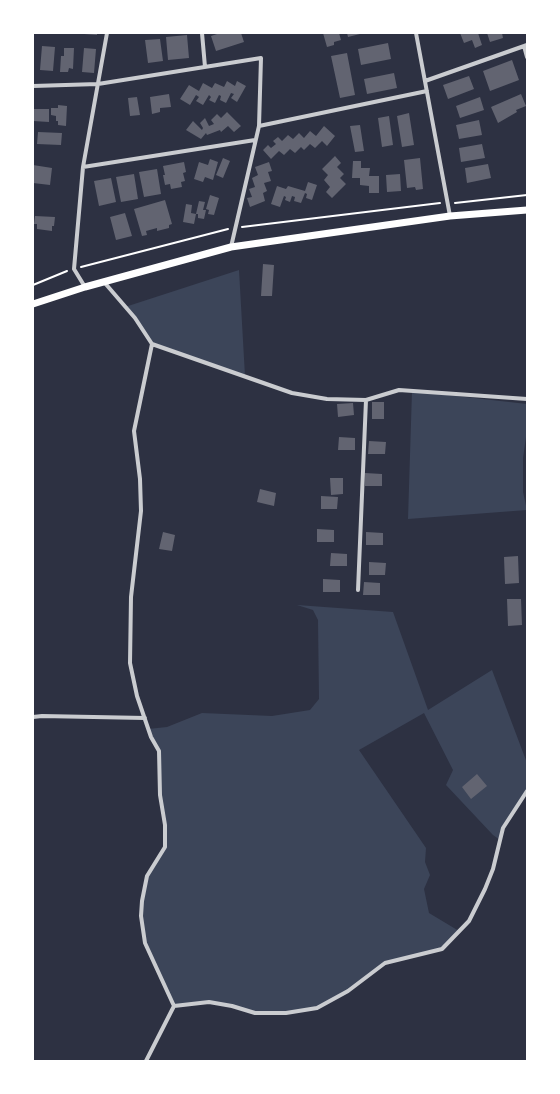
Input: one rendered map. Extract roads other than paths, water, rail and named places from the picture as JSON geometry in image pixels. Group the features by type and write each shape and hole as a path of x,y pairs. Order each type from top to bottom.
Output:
{"main road":[{"path":"33,304 85,287 231,246 450,216 527,210"}],"street":[{"path":"85,287 74,269 83,167 107,33"},
{"path":"202,33 205,67"},
{"path":"416,33 450,216"},
{"path":"425,80 525,46 527,57"},
{"path":"33,86 98,84 261,58 259,126 231,246"},
{"path":"259,126 427,92"},
{"path":"83,167 255,140"},
{"path":"104,282 135,318 152,344 292,393 327,399 366,400 399,390 527,399"},
{"path":"152,344 134,431 140,479 141,511 131,597 130,664 137,696 151,737 159,751 160,795 165,825 164,847 147,876 140,916 145,943 174,1006"},
{"path":"358,590 366,400"},
{"path":"33,717 145,718"},
{"path":"174,1006 209,1002 232,1006 254,1013 286,1013 317,1008 348,990 385,963 442,949 469,921 486,889 493,869 503,828 527,791"},
{"path":"146,1061 174,1006"}]}
